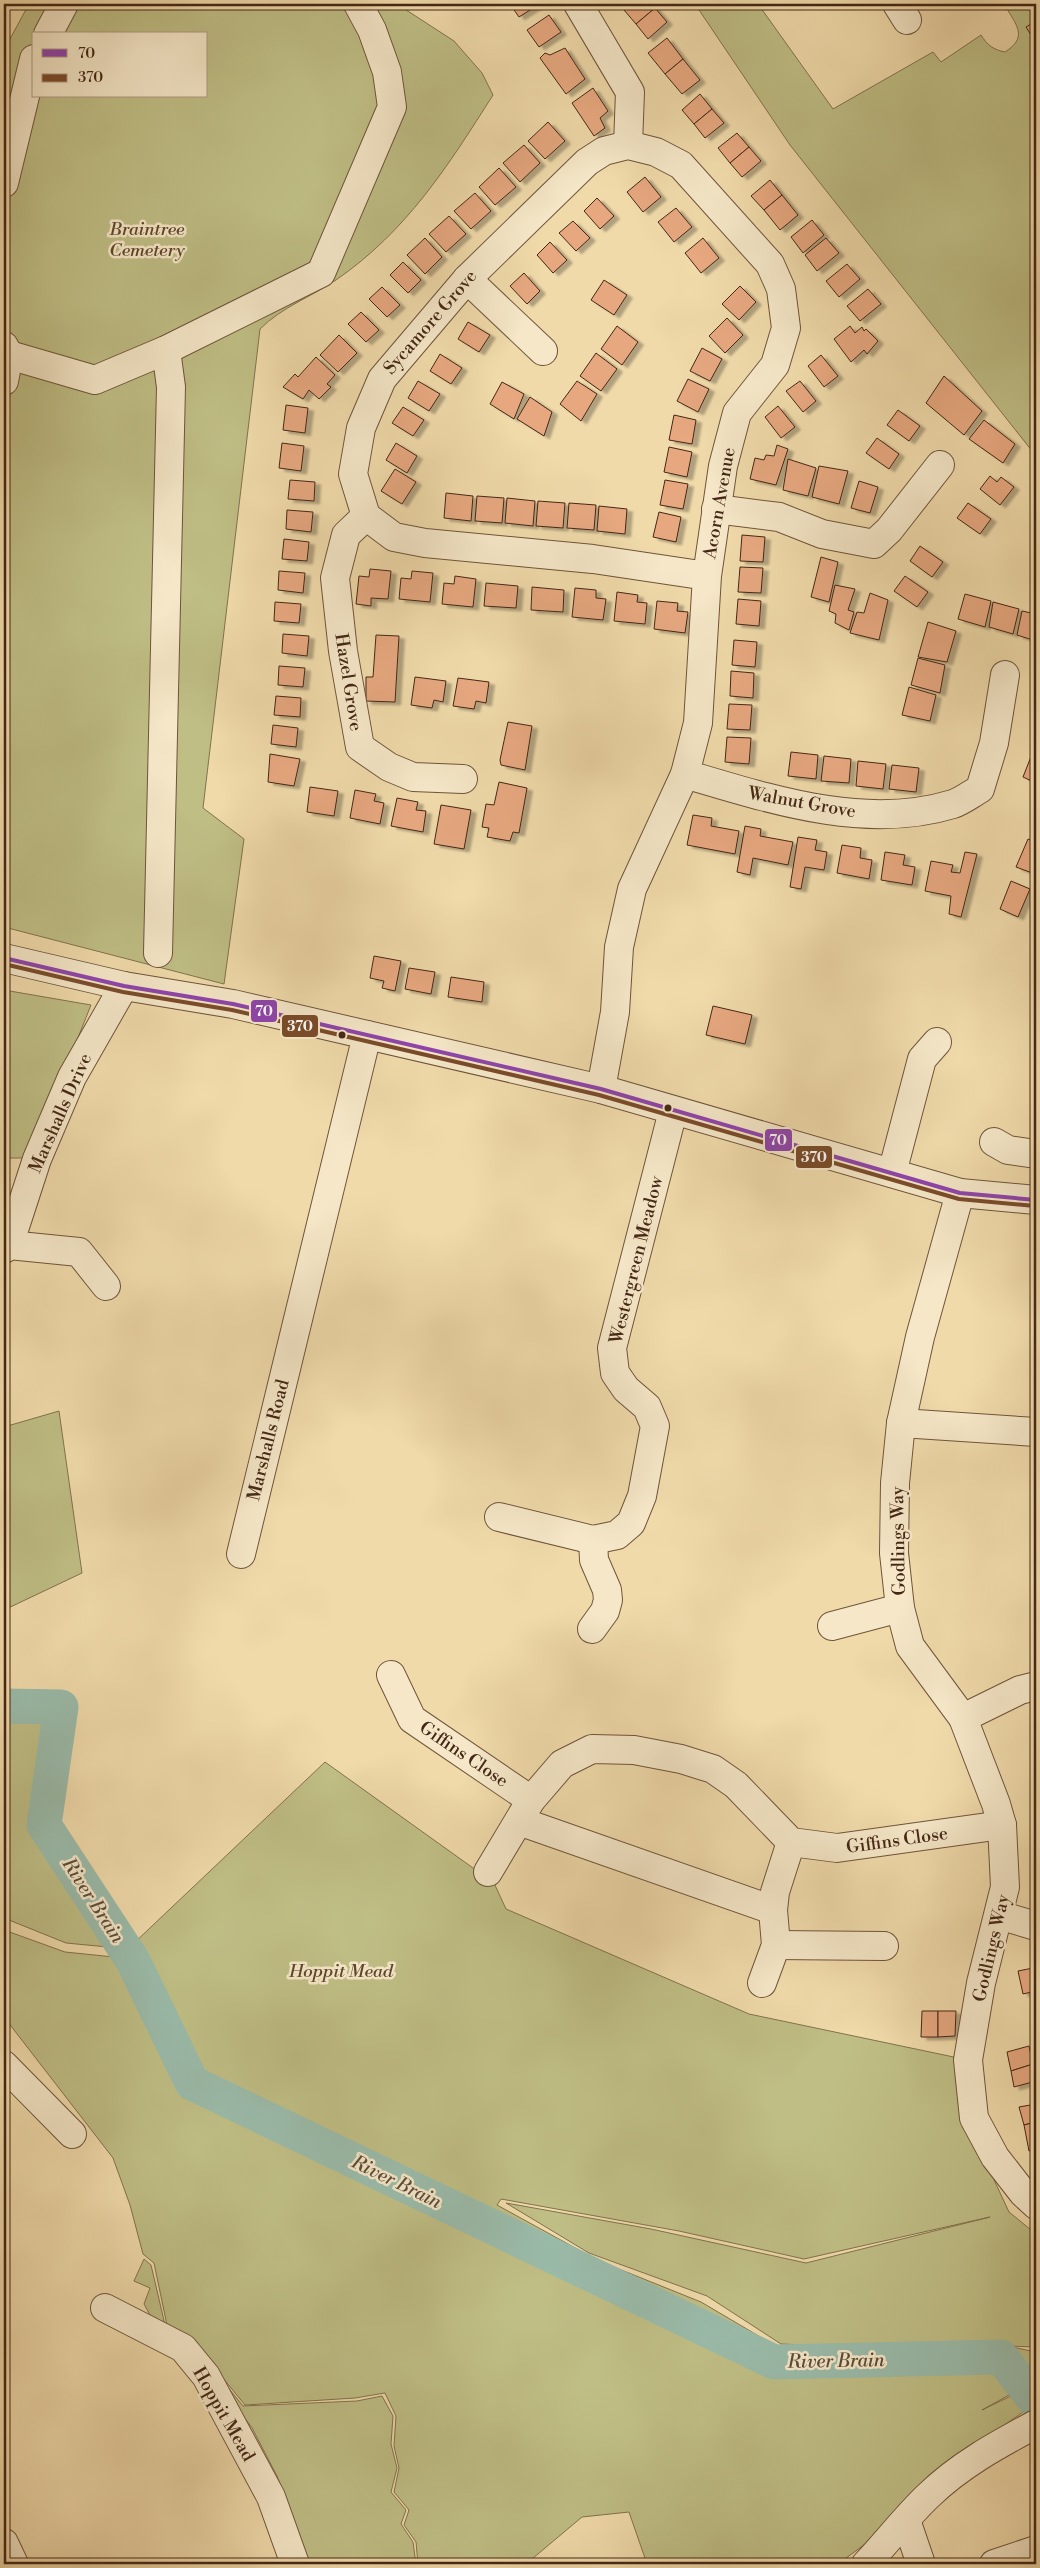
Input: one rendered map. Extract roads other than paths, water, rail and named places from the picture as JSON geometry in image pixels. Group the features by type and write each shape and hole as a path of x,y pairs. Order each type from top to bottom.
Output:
{"street":[{"path":"49,32 64,4"},
{"path":"5,361 94,380 166,350 322,273 392,107 387,72 372,30 358,4"},
{"path":"578,4 630,92 628,145"},
{"path":"4,183 32,67"},
{"name":"Sycamore Grove","path":"366,516 353,474 361,428 382,379 467,279 587,162 604,151 628,145"},
{"name":"Acorn Avenue","path":"601,1089 615,1012 619,947 632,889 685,774 698,723 707,576 723,466 737,414 775,365 786,328 781,289 770,264 680,165 656,152 628,145"},
{"path":"467,279 544,350"},
{"path":"158,953 170,397 166,350"},
{"path":"716,509 779,517 822,534 874,544 889,530 940,465"},
{"path":"366,516 394,537 592,559 707,576"},
{"name":"Hazel Grove","path":"366,516 346,536 334,578 343,651 360,747 389,767 413,777 463,779"},
{"name":"Walnut Grove","path":"685,774 765,798 817,808 871,814 918,811 955,804 980,789 994,743 1005,675"},
{"path":"4,958 124,986 233,1004 601,1089 960,1193 1036,1200"},
{"name":"Marshalls Drive","path":"106,1286 80,1252 6,1247 37,1159 72,1077 124,986"},
{"name":"Marshalls Road","path":"241,1554 367,1035"},
{"path":"892,1173 922,1059 937,1042"},
{"name":"Westergreen Meadow","path":"499,1517 593,1540 617,1534 630,1523 642,1496 655,1426 647,1407 626,1389 615,1373 612,1348 673,1111"},
{"path":"994,1142 1008,1150 1036,1154"},
{"name":"Godlings Way","path":"960,1193 920,1337 901,1423 896,1483 894,1554 900,1608 910,1646 963,1718 996,1804 1002,1825 1006,1887 981,1983 968,2060 974,2118 994,2157 1023,2193 1036,2205"},
{"path":"901,1423 1036,1432"},
{"path":"592,1630 605,1611 608,1600 607,1590 594,1560 593,1540"},
{"path":"832,1626 900,1608"},
{"name":"Giffins Close","path":"391,1674 412,1719 525,1810 773,1910"},
{"path":"963,1718 1020,1690 1036,1686"},
{"path":"488,1872 525,1810 562,1764 592,1749 634,1750 681,1759 713,1769 736,1785 791,1842 775,1892 773,1910 776,1945 762,1983"},
{"name":"Giffins Close","path":"791,1842 837,1848 1002,1825"},
{"path":"999,1915 1036,1926"},
{"path":"776,1945 884,1946"},
{"path":"4,2065 72,2134"},
{"name":"Hoppit Mead","path":"122,2310 182,2348 206,2376 271,2497 295,2564"},
{"path":"866,2564 928,2496 954,2473 981,2454 1036,2424"},
{"path":"906,2520 921,2564"},
{"path":"4,2543 14,2564"},
{"path":"994,2564 1036,2550"}],"waterway":[{"name":"River Brain","path":"4,1706 61,1707 44,1825 133,1961 192,2083 774,2362 1001,2357 1036,2402"}],"park label":[{"name":"Braintree Cemetery","path":"147,239"}]}
